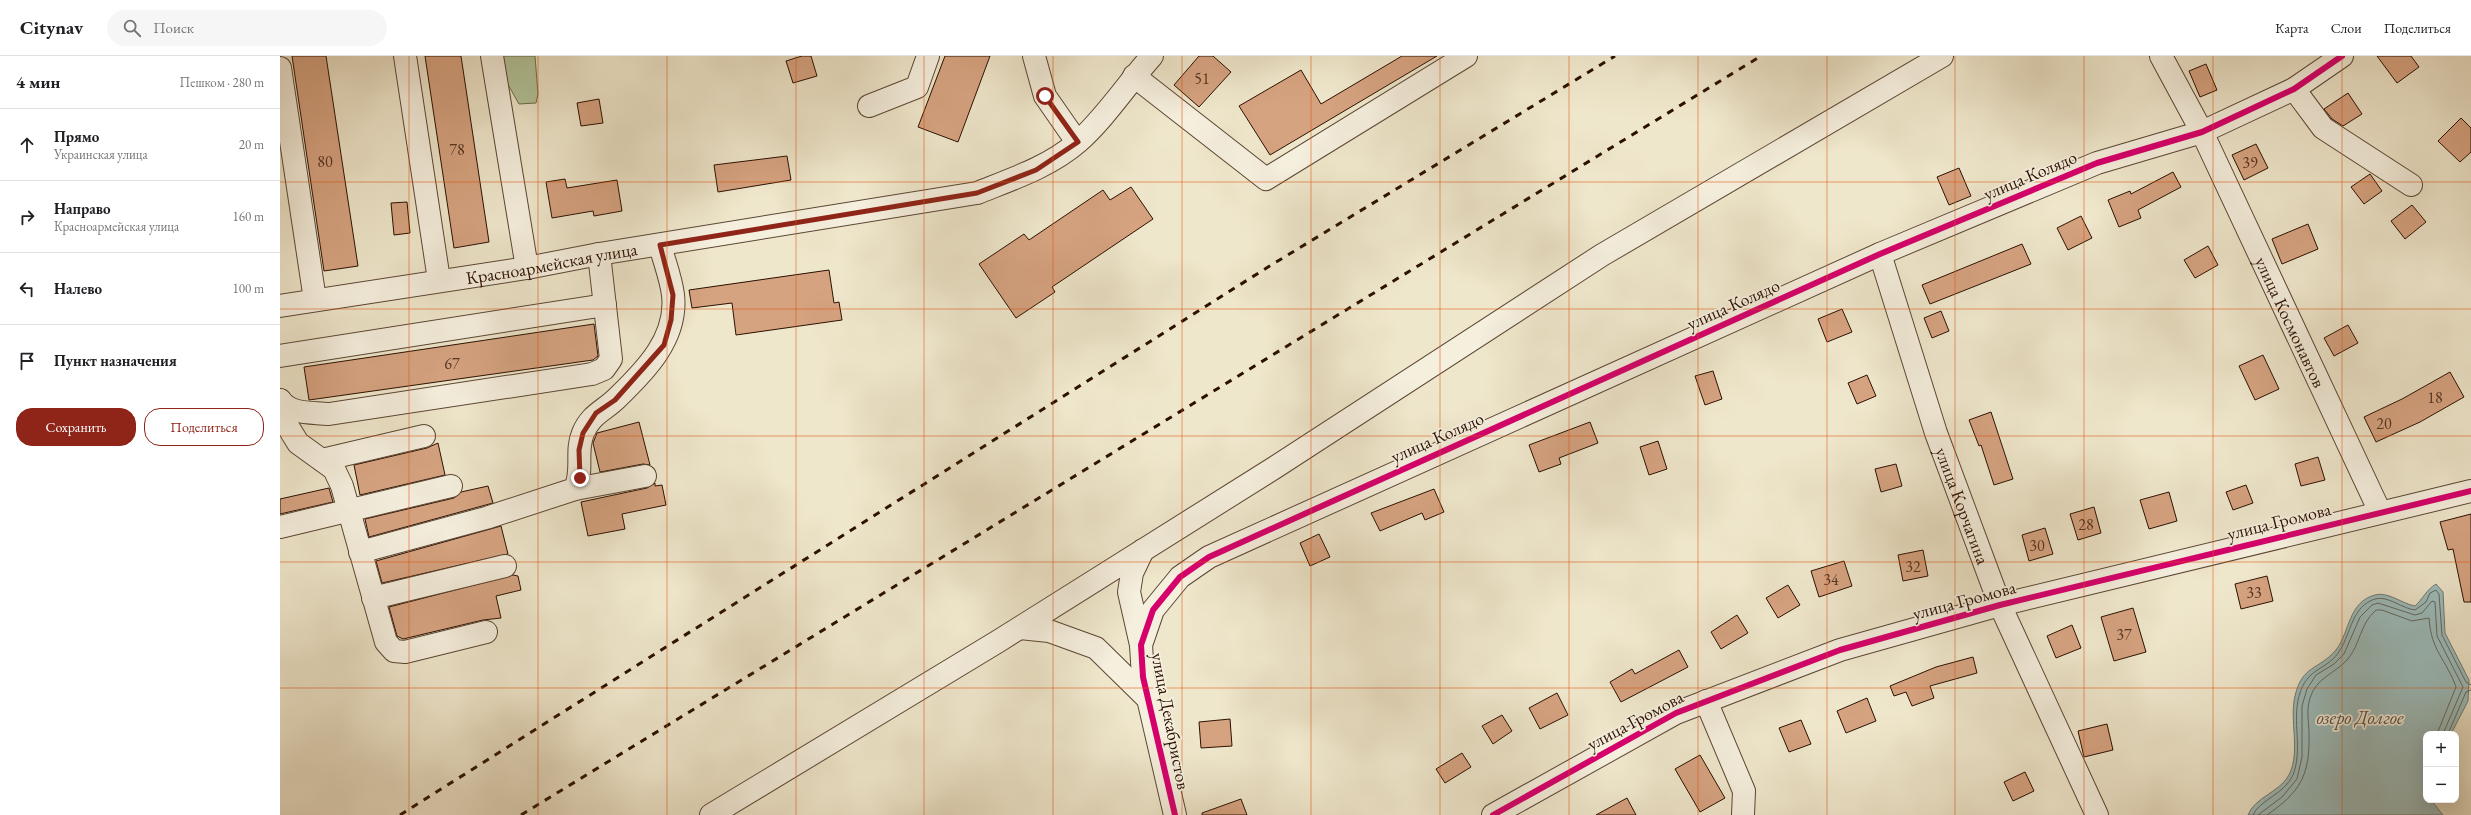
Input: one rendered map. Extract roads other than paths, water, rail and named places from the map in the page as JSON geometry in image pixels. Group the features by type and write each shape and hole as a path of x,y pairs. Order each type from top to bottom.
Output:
{"street":[{"path":"405,56 439,280"},
{"path":"492,56 528,268"},
{"path":"869,106 917,87 928,56"},
{"path":"1034,56 1045,96 1078,142"},
{"name":"Красноармейская улица","path":"280,306 439,280 528,268 598,254 977,193 1036,170 1078,142 1109,108 1152,56"},
{"path":"1134,76 1266,179 1466,56"},
{"path":"711,815 1020,628 1144,550 1602,255 1942,56"},
{"name":"улица Космонавтов","path":"2161,56 2202,132 2380,512"},
{"name":"улица Колядо","path":"1153,610 1180,577 1209,557 1880,254 2097,163 2202,132 2294,89 2342,56"},
{"path":"280,68 314,300"},
{"path":"2294,89 2323,128 2411,185"},
{"path":"575,489 580,478 579,450 583,433 596,413 615,400 664,345 671,320 673,295 660,245"},
{"path":"280,400 292,411 329,414 592,374 604,370 611,359 598,254"},
{"name":"улица Корчагина","path":"1880,254 1936,433 2000,605 2097,815"},
{"path":"280,356 605,305"},
{"path":"280,400 287,425 298,443 334,469 342,486 386,642 394,651 405,652 486,632"},
{"path":"322,460 424,436"},
{"path":"360,552 486,518 575,489 645,476"},
{"path":"280,527 451,486"},
{"name":"улица Громова","path":"1493,815 1676,713 1840,650 2000,605 2471,491"},
{"path":"1141,644 1129,592 1132,573 1144,550"},
{"path":"373,598 505,566"},
{"name":"улица Декабристов","path":"1153,610 1141,644 1143,677 1176,815"},
{"path":"1020,628 1050,631 1096,648 1148,700"},
{"path":"1706,701 1744,791 1743,815"}],"water":[{"name":"озеро Долгое","path":"2436,584 2443,592 2445,633 2469,680 2468,701 2453,731 2423,731 2423,803 2433,803 2443,815 2248,815 2256,804 2280,786 2289,775 2294,756 2295,746 2293,716 2295,696 2298,686 2307,673 2336,650 2341,643 2354,611 2359,604 2366,599 2380,594 2390,596 2415,606"}],"railway":[{"path":"400,815 1268,267 1615,56"},
{"path":"521,815 1761,56"}]}
